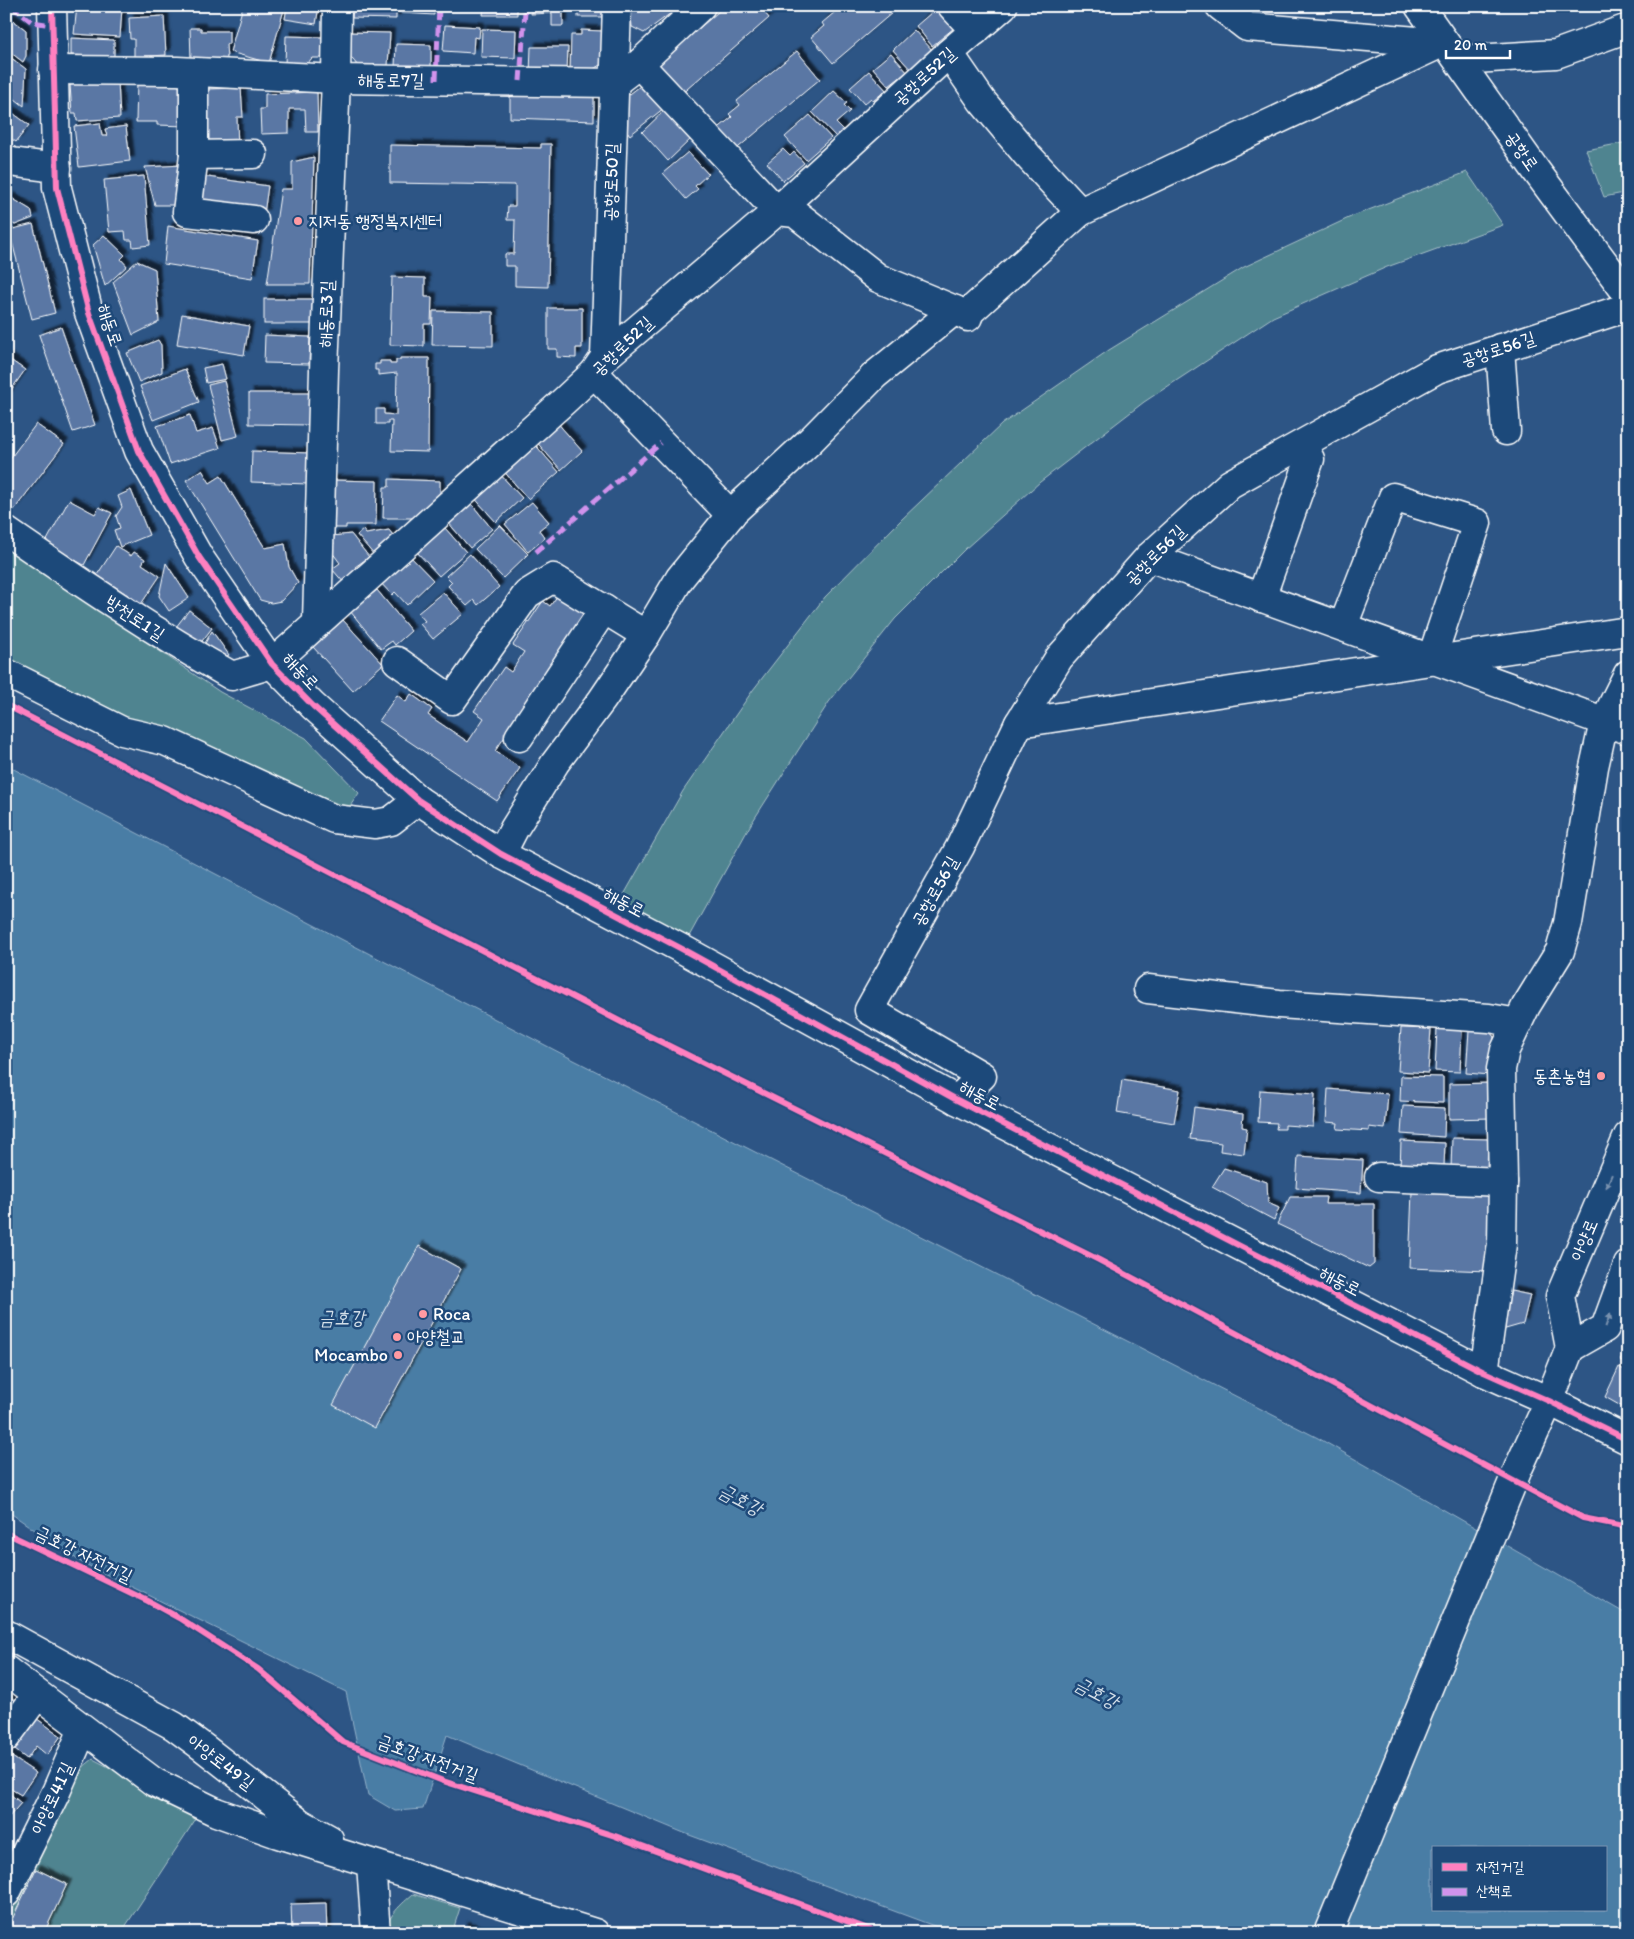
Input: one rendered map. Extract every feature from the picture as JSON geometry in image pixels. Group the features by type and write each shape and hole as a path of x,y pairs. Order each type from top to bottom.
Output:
{"street":[{"name":"해동로","path":"52,6 57,188 89,313 139,452 200,558 272,664 313,706 418,800 501,854 682,949 957,1100 1484,1372 1549,1401 1628,1440"},
{"name":"해동로3길","path":"317,621 337,6"},
{"name":"공항로50길","path":"599,365 617,6"},
{"path":"614,83 639,64 701,6"},
{"path":"952,6 975,31"},
{"name":"공항로52길","path":"272,664 599,365 777,211 949,52 1002,6"},
{"path":"501,854 555,763 602,700 646,635 680,578 731,515 811,440 874,375 966,316 1080,212 1442,43 1247,27 1220,6"},
{"name":"공항로","path":"1419,6 1537,172 1628,295"},
{"path":"1458,60 1556,54 1628,28"},
{"path":"949,52 988,108 1028,156 1080,212"},
{"path":"639,64 777,211 795,213 878,278 966,316"},
{"name":"해동로7길","path":"53,70 177,71 336,79 614,83"},
{"path":"194,73 194,155 187,212 254,220"},
{"path":"194,155 253,154"},
{"path":"6,159 10,162 57,168"},
{"name":"공항로56길","path":"957,1100 982,1076 870,1010 960,847 1019,723 1059,658 1149,557 1230,484 1437,369 1628,307"},
{"path":"1500,348 1506,431"},
{"path":"599,365 731,515"},
{"path":"1262,598 1310,459"},
{"path":"1343,626 1393,497 1478,523 1431,660"},
{"name":"방천로1길","path":"6,531 172,642 232,676 272,664"},
{"path":"1149,557 1616,726"},
{"path":"396,661 452,700 528,594 553,578 646,635"},
{"path":"519,737 604,609"},
{"path":"1019,723 1628,631"},
{"path":"6,673 122,731 165,741 334,819 375,824 391,821 418,800"},
{"path":"1484,1372 1502,1244 1501,1069 1505,1050 1526,1006 1560,951 1568,923 1594,767 1616,726 1628,674"},
{"path":"1148,989 1278,1004 1489,1018 1518,1023"},
{"name":"아양로","path":"1570,1348 1560,1296 1628,1136"},
{"path":"1380,1178 1503,1182"},
{"path":"1328,1933 1518,1469 1549,1401 1570,1348 1605,1328 1628,1265"},
{"name":"아양로49길","path":"6,1634 174,1726 300,1823 371,1864"},
{"path":"6,1670 154,1782 216,1812 371,1864 595,1933"},
{"path":"6,1738 38,1695"},
{"name":"아양로41길","path":"6,1893 56,1792 83,1729"},
{"path":"371,1864 376,1933"}],"green space":[{"path":"1628,142 1628,192 1604,197 1586,150"},
{"path":"1467,172 1503,225 1387,267 1273,317 1144,402 1040,482 965,549 895,619 829,702 751,824 682,949 613,914 683,791 753,690 825,597 901,520 1002,424 1109,350 1244,267 1353,216"},
{"path":"6,547 220,692 306,738 359,793 346,812 123,721 33,674 6,657"},
{"path":"93,1759 199,1814 121,1933 6,1933 7,1919 77,1772"},
{"path":"413,1894 460,1908 452,1933 387,1933 387,1927 392,1916"}],"water":[{"name":"금호강","path":"6,765 570,1058 1318,1438 1628,1615 1628,1933 953,1933 684,1833 447,1735 423,1809 395,1811 368,1795 346,1692 81,1562 6,1510"}],"building":[{"path":"77,6 122,8 120,37 74,34"},
{"path":"243,6 285,6 269,63 230,52"},
{"path":"287,6 319,6 316,24 285,19"},
{"path":"353,6 396,6 396,19 352,18"},
{"path":"401,6 434,6 434,15 401,13"},
{"path":"484,6 522,6 522,9 517,9 517,15 483,15"},
{"path":"531,6 563,6 563,26 552,26 552,13 531,14"},
{"path":"578,6 606,6 606,17 578,17"},
{"path":"630,6 679,7 644,33 632,27"},
{"path":"725,6 759,6 769,18 679,96 654,67"},
{"path":"842,6 899,7 833,63 811,37 824,26 822,23"},
{"path":"939,6 954,28 932,46 916,26"},
{"path":"164,16 166,55 134,57 134,39 130,39 129,18"},
{"path":"10,18 26,30 26,56 23,62 6,49 6,23"},
{"path":"445,25 480,27 479,38 474,37 473,53 443,51"},
{"path":"190,28 201,28 201,31 229,31 229,44 226,44 227,59 191,60"},
{"path":"482,29 516,30 515,58 481,57"},
{"path":"581,30 603,31 602,64 586,73 570,72 571,35 581,35"},
{"path":"914,30 933,51 912,71 893,50"},
{"path":"344,32 390,33 388,66 358,66 344,49"},
{"path":"286,36 322,37 322,58 312,58 306,65 285,64"},
{"path":"71,38 114,40 114,57 71,55"},
{"path":"396,44 431,45 431,68 395,67"},
{"path":"531,47 568,47 567,71 530,74"},
{"path":"797,51 820,79 733,152 715,131 732,117 729,114 740,105 737,101"},
{"path":"891,53 907,72 889,86 873,68"},
{"path":"6,54 26,69 24,106 6,92"},
{"path":"869,71 886,90 873,101 871,98 864,104 850,88"},
{"path":"118,81 120,118 77,121 76,113 72,113 70,85"},
{"path":"137,82 187,82 186,126 157,125 157,122 136,122"},
{"path":"644,83 664,108 630,135 622,124 621,101"},
{"path":"241,88 243,117 237,117 238,151 209,152 207,89"},
{"path":"834,91 847,103 844,105 850,111 836,123 844,131 837,138 812,112"},
{"path":"317,92 318,132 306,132 305,109 289,109 289,133 261,134 260,109 265,109 265,94"},
{"path":"510,94 594,97 594,121 510,118"},
{"path":"6,108 29,125 16,142 6,135"},
{"path":"667,108 693,137 668,161 642,132"},
{"path":"810,115 831,138 806,160 785,137"},
{"path":"100,123 102,136 107,136 105,129 126,126 130,161 79,167 74,126"},
{"path":"541,144 551,144 548,287 515,286 515,266 505,266 505,254 514,254 515,220 507,220 508,206 515,206 515,185 390,183 390,145 541,148"},
{"path":"783,149 790,156 794,152 804,163 783,181 767,163"},
{"path":"688,152 708,174 695,186 698,189 686,199 663,173"},
{"path":"314,157 310,284 267,284 281,189 292,189 292,162"},
{"path":"183,165 181,205 155,205 145,167"},
{"path":"144,176 150,245 133,247 132,240 126,240 125,231 109,232 104,180"},
{"path":"201,176 268,186 264,214 197,204"},
{"path":"10,197 31,210 33,218 15,225 6,220 6,203"},
{"path":"33,224 55,313 32,319 9,230"},
{"path":"168,226 258,241 252,278 164,264"},
{"path":"104,235 125,255 121,259 127,266 105,286 93,245"},
{"path":"137,261 155,269 159,322 133,335 113,282"},
{"path":"392,277 425,278 425,297 432,297 431,324 424,324 424,346 390,345"},
{"path":"264,299 313,299 313,324 264,324"},
{"path":"548,308 582,308 582,348 576,348 576,358 557,357 557,349 548,349"},
{"path":"433,311 493,312 493,346 432,345"},
{"path":"182,314 249,326 244,355 177,344"},
{"path":"61,327 95,425 73,432 39,335"},
{"path":"265,335 310,337 309,364 264,363"},
{"path":"158,340 161,345 162,372 139,382 127,353"},
{"path":"6,357 25,370 6,397"},
{"path":"400,358 429,358 428,452 391,451 392,421 388,421 388,424 376,424 376,409 384,409 384,414 396,415 397,373 378,375 378,370 375,370 375,364 380,364 380,361 390,361 390,364 396,364 396,360 400,360"},
{"path":"222,364 226,379 206,383 203,368"},
{"path":"185,369 199,402 153,420 140,386"},
{"path":"224,381 238,436 222,440 208,385"},
{"path":"249,393 310,393 310,425 249,424"},
{"path":"190,415 196,433 213,428 220,448 170,464 157,426"},
{"path":"555,420 582,451 561,470 534,439"},
{"path":"36,424 64,444 14,510 6,505 6,464"},
{"path":"532,441 559,472 528,499 501,468"},
{"path":"252,451 310,453 308,484 251,482"},
{"path":"202,470 210,483 221,476 265,548 285,544 289,567 298,583 281,601 271,603 260,600 186,480"},
{"path":"497,471 522,498 496,522 471,494"},
{"path":"389,479 440,481 440,498 413,518 383,518 384,487 389,487"},
{"path":"331,480 377,481 376,525 346,525 346,528 330,528"},
{"path":"131,490 149,535 120,547 114,530 120,528 116,516 122,507 118,496"},
{"path":"69,500 95,514 99,507 112,513 84,565 45,544"},
{"path":"470,502 492,529 470,548 447,521"},
{"path":"532,502 549,522 539,530 545,538 528,552 505,524"},
{"path":"500,525 528,554 503,578 475,549"},
{"path":"445,528 466,552 439,576 417,552"},
{"path":"363,530 366,534 389,530 396,539 375,556 357,535"},
{"path":"351,534 369,557 355,567 360,573 345,584 332,569 340,563 329,548 334,544 332,536"},
{"path":"116,546 131,556 134,552 145,559 142,564 160,576 139,607 132,602 134,599 97,575"},
{"path":"408,554 433,580 407,605 395,592 392,595 379,581"},
{"path":"470,554 499,587 478,605 474,600 467,606 448,586 452,582 446,576"},
{"path":"166,563 189,598 169,611 159,596"},
{"path":"377,590 411,631 395,645 392,641 381,649 350,611"},
{"path":"443,592 463,614 433,639 420,624 425,621 418,613"},
{"path":"558,595 589,616 495,751 520,768 497,801 379,721 397,695 406,702 411,694 432,709 428,715 468,742 484,718 474,711 504,667 511,672 524,652 513,645 543,601 550,606"},
{"path":"189,610 212,628 199,645 176,627"},
{"path":"343,620 383,664 353,691 313,647"},
{"path":"212,631 229,655 225,657 204,645"},
{"path":"1401,1028 1431,1029 1428,1073 1398,1071"},
{"path":"1437,1029 1462,1030 1460,1072 1435,1071"},
{"path":"1469,1031 1490,1032 1494,1037 1491,1075 1466,1073"},
{"path":"1401,1076 1443,1077 1443,1103 1400,1101"},
{"path":"1122,1080 1180,1090 1174,1123 1117,1113"},
{"path":"1493,1083 1492,1118 1449,1119 1449,1084"},
{"path":"1328,1089 1388,1094 1385,1129 1369,1127 1369,1131 1337,1129 1338,1123 1326,1122"},
{"path":"1260,1090 1315,1094 1313,1127 1285,1125 1285,1129 1276,1129 1277,1123 1258,1122"},
{"path":"1403,1106 1445,1108 1444,1137 1401,1134"},
{"path":"1194,1107 1243,1114 1242,1127 1247,1128 1244,1154 1220,1151 1221,1143 1190,1139"},
{"path":"1452,1138 1488,1139 1487,1170 1451,1169"},
{"path":"1401,1141 1445,1143 1444,1166 1434,1165 1434,1171 1400,1170"},
{"path":"1298,1156 1363,1160 1361,1193 1296,1188"},
{"path":"1224,1168 1267,1182 1268,1203 1279,1208 1274,1220 1212,1187"},
{"path":"1412,1191 1492,1195 1488,1271 1409,1268"},
{"path":"1290,1197 1326,1197 1325,1204 1374,1204 1374,1264 1369,1268 1277,1224"},
{"name":"아양철교","path":"419,1246 461,1269 375,1428 333,1405"},
{"path":"1511,1291 1530,1295 1523,1324 1502,1330"},
{"path":"1628,1341 1628,1364 1620,1361"},
{"path":"1619,1367 1628,1372 1628,1410 1605,1397"},
{"path":"6,1694 20,1704 6,1723"},
{"path":"33,1716 61,1736 47,1755 36,1746 27,1759 11,1747"},
{"path":"6,1753 36,1773 21,1795 6,1786"},
{"path":"6,1791 21,1803 9,1817 6,1815"},
{"path":"36,1869 67,1884 44,1933 18,1933 8,1928"},
{"path":"326,1903 327,1933 292,1933 291,1904"},
{"path":"464,1926 484,1933 462,1933"}],"marked path":[{"path":"11,6 32,22 52,25"},
{"path":"436,80 439,6"},
{"path":"520,81 525,11"},
{"path":"536,552 661,443"}],"cycle path":[{"path":"52,6 57,188 89,313 139,451 199,557 272,664 313,706 418,800 501,854 682,949 957,1100 1484,1372 1549,1401 1628,1440"},
{"path":"6,705 627,1025 1099,1260 1583,1518 1628,1527"},
{"name":"금호강 자전거길","path":"6,1533 148,1601 179,1618 258,1669 343,1742 443,1781 615,1836 879,1933"}],"place":[{"name":"지저동 행정복지센터","path":"298,221"},
{"name":"동촌농협","path":"1601,1076"},
{"name":"Roca","path":"423,1314"},
{"name":"아양철교","path":"397,1337"},
{"name":"Mocambo","path":"398,1355"}]}
